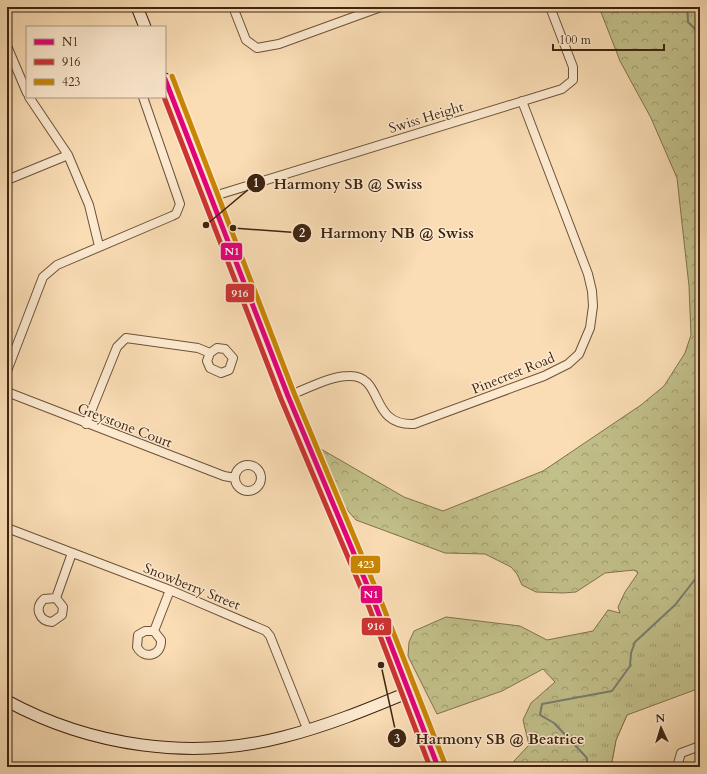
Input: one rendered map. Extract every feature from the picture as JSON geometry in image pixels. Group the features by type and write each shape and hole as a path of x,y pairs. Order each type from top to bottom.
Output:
{"main road":[{"path":"137,7 145,26"},
{"path":"166,82 288,396 375,604 438,767"},
{"path":"7,701 22,709 74,730 142,745 182,748 232,746 282,738 308,731 409,692"}],"street":[{"path":"233,7 246,40 257,48 279,44 380,7"},
{"name":"Swiss Height","path":"210,196 562,89 573,80 573,67 550,7"},
{"path":"7,46 26,91"},
{"path":"30,98 68,155 89,205 99,246"},
{"path":"7,371 44,277 57,264 172,216 178,209 180,204 174,183 143,98"},
{"name":"Pinecrest Road","path":"288,396 339,377 350,376 360,378 368,381 380,407 390,418 404,424 414,424 544,376 568,364 579,354 590,328 593,306 592,291 588,274 522,101"},
{"path":"7,180 68,155"},
{"path":"86,424 117,347 126,338 198,348 210,353"},
{"name":"Greystone Court","path":"7,392 86,424 224,476 235,478"},
{"name":"Snowberry Street","path":"7,528 170,590 266,631 270,636 308,731"},
{"path":"56,598 72,552"},
{"path":"154,631 170,590"},
{"path":"677,767 681,753 700,746"}],"green space":[{"path":"599,7 700,7 700,626 627,715 616,740 611,767 512,767 514,761 529,745 523,720 531,703 555,682 543,669 502,691 437,714 408,656 409,642 414,631 446,617 520,626 547,640 593,631 608,610 620,613 618,607 625,592 638,573 634,570 605,573 576,592 536,592 522,585 517,574 511,567 485,554 445,553 356,520 317,476 314,445 404,497 443,511 543,471 641,405 664,386 685,353 691,335 689,286 677,178 651,118 620,61"},
{"path":"687,7 700,7 700,34 688,22"},
{"path":"700,573 700,688 627,715 616,740 611,767 587,767 587,758 554,723 540,715 542,704 612,691 630,666 631,653 635,642 675,605"}],"waterway":[{"path":"687,7 688,22 700,34"},
{"path":"700,96 698,98 700,104"},
{"path":"587,767 587,758 554,723 540,715 542,704 612,691 630,666 631,653 635,642 675,605 700,573"}],"transit line":[{"name":"423","path":"172,76 294,393 381,601 445,764"},
{"name":"N1","path":"166,82 288,396 375,604 438,767"},
{"name":"916","path":"164,98 281,399 369,607 430,767"}],"place":[{"name":"Harmony SB @ Swiss","path":"206,225"},
{"name":"Harmony NB @ Swiss","path":"233,228"},
{"name":"Harmony SB @ Beatrice","path":"381,665"}]}
